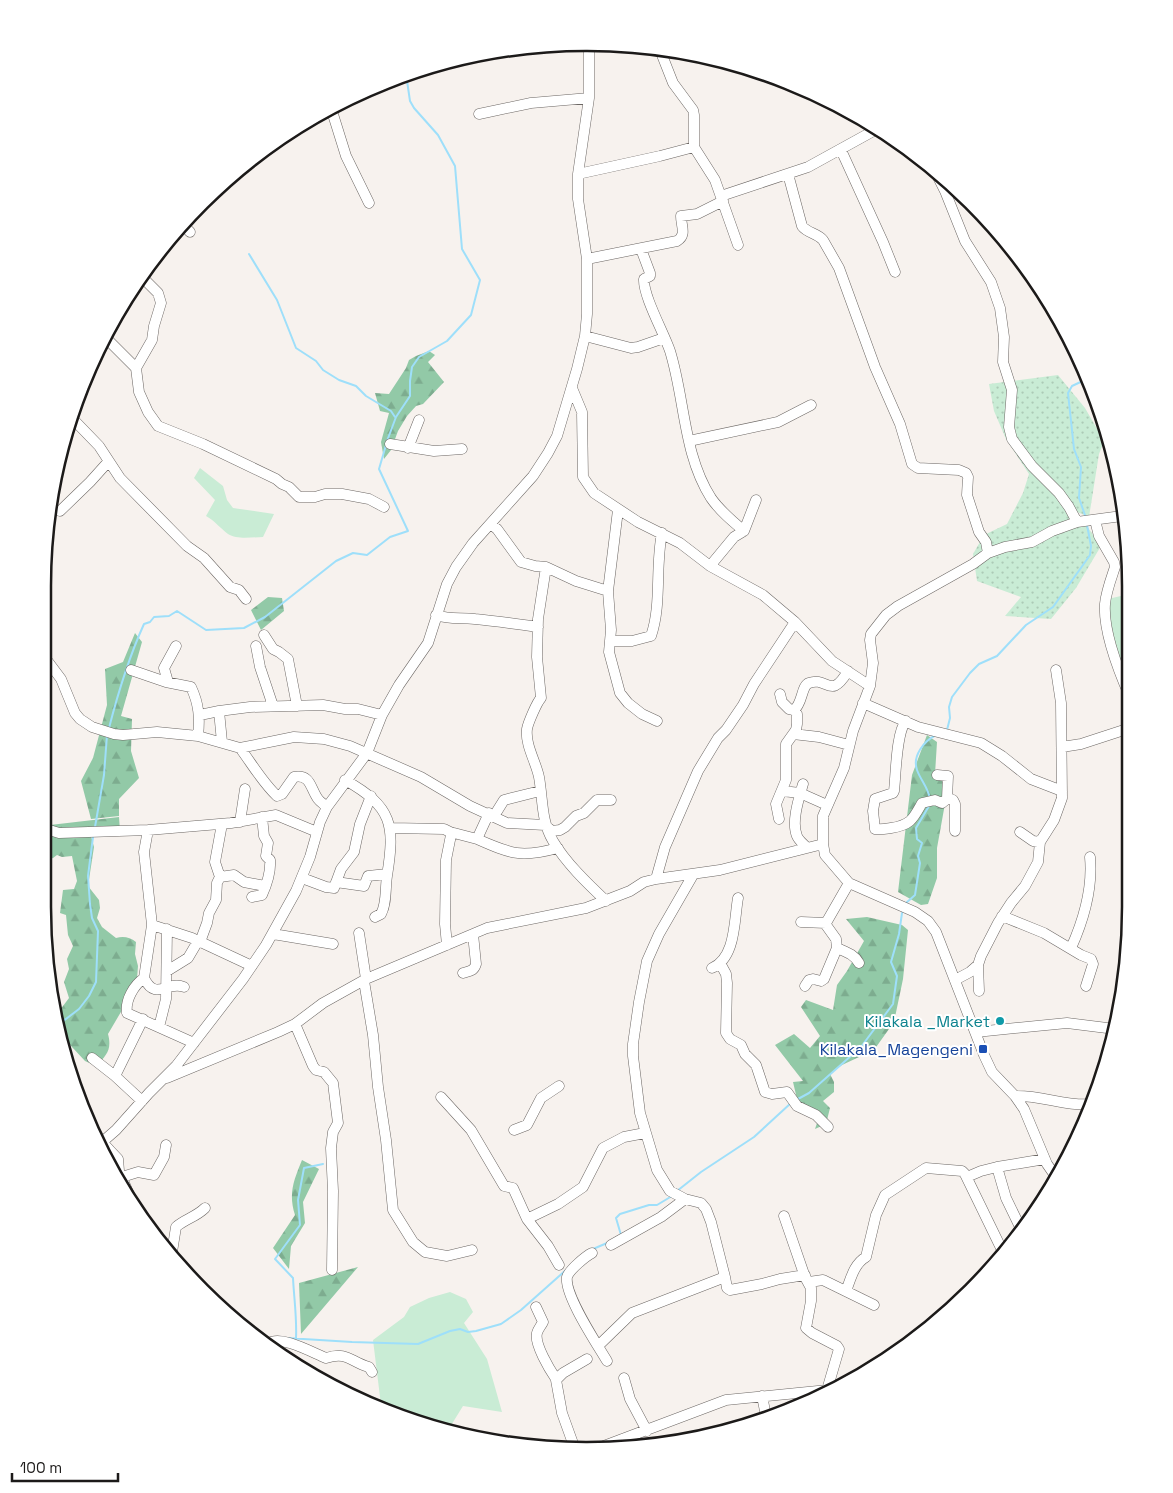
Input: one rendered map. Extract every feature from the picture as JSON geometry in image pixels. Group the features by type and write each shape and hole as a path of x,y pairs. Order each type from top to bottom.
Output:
{"street":[{"path":"105,1140 164,1079 194,1043 252,966 273,934 289,907 302,878 327,807 345,780 367,753 382,715 424,650 447,584 456,567 473,543 533,476 548,453 556,436 572,388 585,336 587,314 587,259 578,199 578,174 589,98 590,51"},
{"path":"663,57 674,83 693,110 694,147 715,180 738,246"},
{"path":"479,114 531,103 589,98"},
{"path":"334,115 346,156 369,203"},
{"path":"587,259 677,241 682,238 683,234 681,216 696,214 722,199 808,167 870,133"},
{"path":"578,174 694,147"},
{"path":"841,150 895,272"},
{"path":"788,174 804,229 823,240 840,268 875,367 900,424 912,464 918,468 960,470 966,473 968,477 967,495 979,532 986,542 988,553"},
{"path":"944,188 966,240 991,282 1000,308 1004,337 1003,362 1012,390 1009,427 1012,439 1032,466 1059,493 1077,522"},
{"path":"641,249 650,273 650,276 644,279 644,283 677,375 689,441 695,462 712,499 726,516 744,531"},
{"path":"147,282 158,293 161,303 152,340 136,368 139,392 148,412 158,426 203,444 276,479 299,496 314,497 325,494 342,494 369,499 384,507"},
{"path":"585,336 631,348 664,338"},
{"path":"110,342 136,368"},
{"path":"572,388 582,412 583,477 594,493 638,522 680,543 710,566 764,595 795,622 832,661 870,686"},
{"path":"689,441 778,422 811,405"},
{"path":"408,448 419,420"},
{"path":"77,423 98,446 120,478 187,546 204,558 230,586 239,590 246,600"},
{"path":"390,444 434,451 462,449"},
{"path":"60,511 108,462"},
{"path":"710,566 734,537 744,531 756,500"},
{"path":"618,510 608,591 609,652 620,693 628,703 642,714 657,721"},
{"path":"1052,1171 1044,1160 1024,1109 1015,1096 992,1072 984,1056 942,943 936,932 928,921 915,912 849,883 825,854 823,816 844,768 849,745 870,686 873,663 870,640 871,634 879,622 898,606 973,564 988,553 1005,547 1032,542 1052,531 1077,522 1117,517"},
{"path":"1096,520 1099,536 1115,567 1105,604 1106,623 1110,641 1122,675"},
{"path":"490,524 497,529 521,562 546,567 576,581 608,591"},
{"path":"610,640 632,641 651,636 656,610 658,562 662,533"},
{"path":"546,567 538,627 538,683 541,697 536,703 527,729 530,748 539,778 545,825 558,848 606,901"},
{"path":"436,615 458,620 475,619 538,627"},
{"path":"656,879 665,847 698,771 718,738 726,730 743,705 754,684 785,640 795,622"},
{"path":"264,635 272,649 288,659 297,706"},
{"path":"168,682 164,668 176,646"},
{"path":"256,646 273,706"},
{"path":"262,672 263,662 272,649"},
{"path":"51,666 61,679 75,713 80,719 92,727 114,734 157,732 198,736 240,748 294,736 335,742 367,753 421,776 463,802 507,823 545,825 552,831 560,830 576,816 584,813 597,800 611,800"},
{"path":"130,670 191,687 196,697 200,715 198,736"},
{"path":"955,980 970,972 978,964 1002,916 1028,882 1038,862 1040,842 1058,812 1062,791 1062,747 1061,703 1056,670"},
{"path":"780,694 782,702 789,710 794,710 799,706 804,686 808,683 816,682 834,686 839,684 848,672"},
{"path":"863,703 918,727 987,746 1031,779 1062,791"},
{"path":"200,715 219,711 273,706 330,706 358,709 382,715"},
{"path":"779,819 776,804 787,772 786,744 794,734 797,718 794,710"},
{"path":"219,711 222,742"},
{"path":"906,721 901,728 895,768 894,791 875,799 873,811 875,829 881,830 907,824 922,802 935,800 942,803 948,798"},
{"path":"1062,747 1080,744 1122,731"},
{"path":"794,734 819,737 849,745"},
{"path":"240,748 261,775 267,787 277,796 282,794 294,777 305,778 309,781 318,798 327,807"},
{"path":"937,775 948,776 948,798"},
{"path":"345,780 378,802 391,828 383,910 381,914 375,917"},
{"path":"240,822 245,789"},
{"path":"782,791 802,789 827,804"},
{"path":"802,789 796,809 796,832 797,837 807,848"},
{"path":"477,839 491,815 504,800 540,791"},
{"path":"302,878 334,888 341,869 354,852 360,824 371,796"},
{"path":"948,798 953,800 955,804 955,831"},
{"path":"51,830 59,833 148,830 240,822 276,815 317,832"},
{"path":"252,898 260,896 269,876 270,860 266,856 268,843 264,836 262,817"},
{"path":"168,971 188,958 199,941 216,900 217,883 220,878 215,862 222,824"},
{"path":"391,828 444,829 520,855 558,848"},
{"path":"148,830 144,852 152,925 144,978 146,983 155,990 174,985 184,987"},
{"path":"1020,832 1033,841 1040,842"},
{"path":"447,945 445,924 446,860 452,833"},
{"path":"164,1079 295,1024 323,1003 365,980 487,928 586,908 630,891 644,882 656,879 720,870 823,844"},
{"path":"1071,948 1077,934 1092,879 1090,857"},
{"path":"336,882 364,886 368,876 388,874"},
{"path":"693,875 659,934 644,970 633,1044 639,1108 656,1170 667,1187 685,1199 700,1202 706,1208 730,1290 762,1284 780,1278 822,1280 874,1305"},
{"path":"220,878 234,876 244,882 265,886"},
{"path":"805,986 809,980 821,981 824,979 837,948 836,939 826,925 826,922 849,883"},
{"path":"738,898 731,942 727,954 716,966 727,979 726,1028 729,1037 740,1045 745,1054 756,1065 765,1092 772,1094 787,1092 797,1106 816,1115 828,1127"},
{"path":"1002,916 1044,933 1081,955 1090,958 1093,962 1086,986"},
{"path":"801,922 826,922"},
{"path":"152,925 199,941 252,966"},
{"path":"159,1026 165,1009 167,988 167,929"},
{"path":"359,933 386,1140 393,1210 413,1242 425,1252 447,1256 472,1250"},
{"path":"273,934 333,944"},
{"path":"462,973 475,969 473,934"},
{"path":"837,948 851,954 859,962"},
{"path":"978,964 979,991"},
{"path":"144,978 136,984 126,1008 128,1014 194,1043"},
{"path":"115,1076 143,1019"},
{"path":"976,1032 1067,1023 1107,1029"},
{"path":"295,1024 313,1066 316,1070 324,1072 329,1076 333,1083 335,1096 338,1123 333,1132 331,1148 333,1191 332,1270"},
{"path":"92,1058 142,1101"},
{"path":"514,1130 526,1126 540,1100 559,1086"},
{"path":"1015,1096 1030,1096 1083,1105"},
{"path":"441,1097 471,1130 504,1186 513,1188 527,1219 548,1246 559,1265"},
{"path":"527,1219 558,1204 583,1187 602,1148 624,1137 645,1132"},
{"path":"124,1176 138,1172 154,1175 165,1153 166,1145"},
{"path":"110,1151 118,1159 118,1165"},
{"path":"967,1177 981,1170 1044,1160"},
{"path":"997,1167 1006,1198 1018,1223"},
{"path":"846,1291 856,1266 860,1260 866,1257 876,1214 885,1195 926,1168 962,1171 967,1177 986,1221 1000,1246"},
{"path":"611,1245 661,1217 685,1199"},
{"path":"173,1246 176,1227 187,1219 197,1216 205,1208"},
{"path":"784,1216 811,1294 807,1329 836,1346 839,1350 830,1383"},
{"path":"592,1252 583,1258 570,1272 567,1279 573,1300 607,1361"},
{"path":"598,1346 632,1313 725,1276"},
{"path":"536,1307 543,1322 536,1334 538,1344 556,1379 562,1412 572,1442"},
{"path":"274,1341 299,1346 326,1358 337,1354 343,1355 362,1366 369,1367 372,1372"},
{"path":"556,1379 588,1359"},
{"path":"624,1378 630,1399 647,1431"},
{"path":"628,1440 726,1400 813,1391"},
{"path":"762,1396 765,1411"}],"green space":[{"path":"429,351 435,355 428,362 444,382 423,404 416,406 407,416 398,431 391,450 384,459 381,442 389,413 380,411 375,393 389,394 409,360"},
{"path":"1058,375 1085,408 1099,432 1103,444 1099,454 1089,517 1077,512 1101,546 1076,588 1051,619 1005,616 1021,597 977,581 973,554 984,535 1007,524 1023,493 1029,474 1006,439 994,411 989,384"},
{"path":"200,468 223,486 227,500 233,508 274,514 263,537 240,538 232,536 206,516 215,500 194,478"},
{"path":"1122,596 1122,660 1115,662 1108,599"},
{"path":"268,597 282,598 284,611 261,630 251,610"},
{"path":"135,633 142,642 121,716 132,719 131,751 139,778 119,799 119,816 91,819 81,781 93,758 107,705 105,669 123,662"},
{"path":"927,735 937,742 935,774 948,787 937,848 937,878 928,904 921,905 898,892 912,775"},
{"path":"119,817 120,831 91,836 94,847 88,886 99,900 100,908 97,918 102,927 116,938 126,937 136,942 137,979 125,1005 108,1034 108,1052 96,1066 85,1061 69,1043 62,1011 61,1008 69,998 64,982 69,969 67,959 73,946 68,935 66,915 60,913 63,890 74,889 77,881 72,856 62,857 57,855 51,859 51,834 67,838 67,833 51,829 51,825"},
{"path":"867,917 902,925 908,930 903,979 894,1022 874,1050 842,1065 830,1074 834,1082 834,1092 823,1101 830,1108 826,1124 815,1129 819,1117 797,1099 793,1082 803,1081 775,1045 794,1034 810,1048 820,1036 801,1007 806,1000 833,1010 837,985 864,941 846,919"},
{"path":"302,1160 319,1169 303,1202 305,1223 291,1246 289,1269 273,1248 295,1215 292,1193 294,1180"},
{"path":"358,1267 301,1334 299,1283"},
{"path":"450,1292 466,1299 473,1312 464,1323 487,1359 502,1412 463,1406 451,1425 380,1400 373,1340 404,1317 410,1307 429,1298"}],"waterway":[{"path":"387,441 396,417 410,396 412,367 419,357 447,341 471,315 480,280 462,249 455,166 438,135 414,108 410,101 407,83"},
{"path":"249,254 277,300 296,348 316,361 323,370 339,380 356,386 366,396 391,411 395,417"},
{"path":"1081,382 1072,386 1068,393 1074,449 1081,467 1079,498 1086,518"},
{"path":"109,728 124,675 144,624 150,622 154,617 169,616 177,611 206,630 244,628 265,617 336,561 353,553 367,555 390,537 408,531 379,469 386,445"},
{"path":"947,730 952,697 970,673 979,664 997,656 1026,625 1053,607 1090,555 1091,546 1087,525"},
{"path":"95,827 104,775 107,735"},
{"path":"930,799 917,770 916,759 923,745 936,735"},
{"path":"906,903 915,895 920,863 918,856 922,843 917,839 916,828 929,806"},
{"path":"64,1020 79,1009 89,996 96,982 98,931 92,918 88,876 93,837"},
{"path":"798,1099 809,1093 861,1047 893,1004 897,976 891,962 899,934 902,913"},
{"path":"677,1191 701,1172 754,1137 791,1103"},
{"path":"296,1338 293,1278 275,1259 300,1225 298,1200 304,1168 323,1164"},
{"path":"621,1235 616,1218 620,1214 649,1205 657,1205 672,1196"},
{"path":"593,1249 607,1243"},
{"path":"287,1338 418,1344 450,1331 460,1329 468,1332 476,1331 501,1324 521,1310 566,1270"}],"place":[{"name":"Kilakala _Market","path":"1000,1021"},
{"name":"Kilakala_Magengeni","path":"983,1049"}]}
